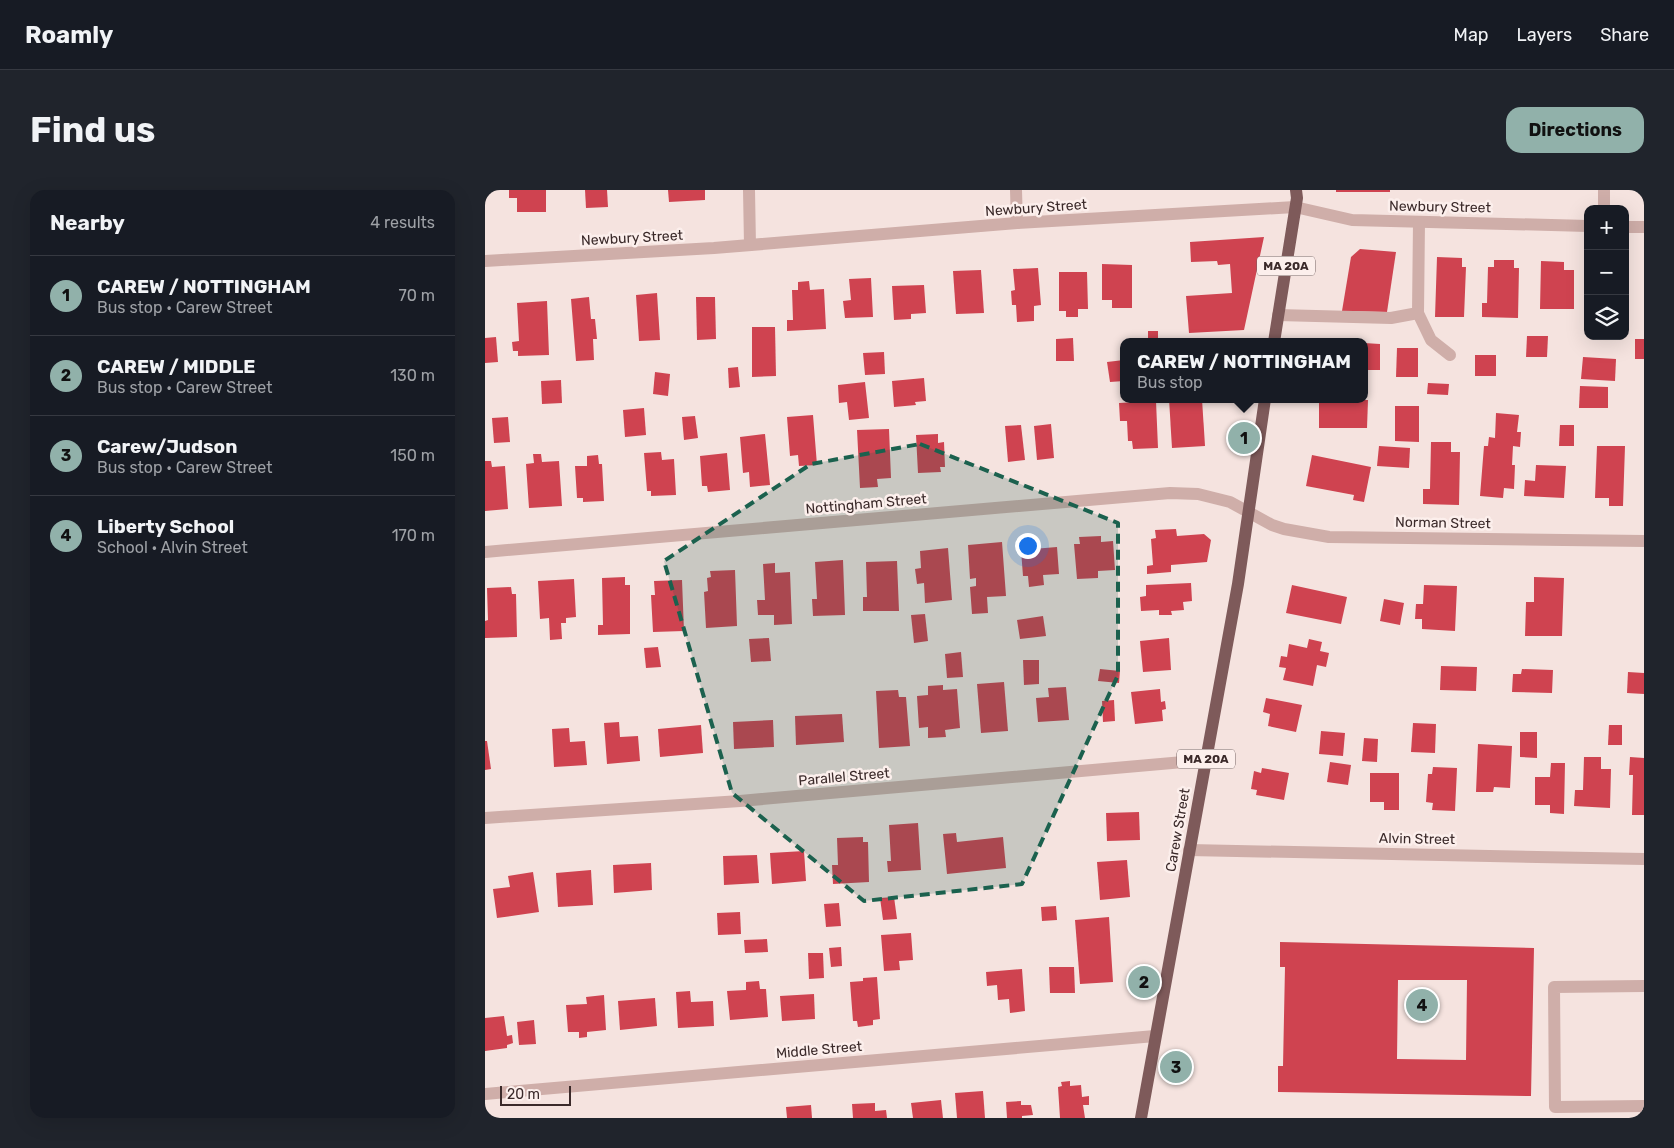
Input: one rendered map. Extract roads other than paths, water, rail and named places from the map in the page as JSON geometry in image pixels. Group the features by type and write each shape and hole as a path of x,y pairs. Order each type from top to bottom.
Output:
{"main road":[{"name":"MA 20A","path":"1275,338 1297,190"},
{"name":"Carew Street","path":"1141,1118 1237,584 1264,403"}],"street":[{"path":"749,190 750,245"},
{"path":"1017,190 1017,224"},
{"path":"1604,190 1604,205"},
{"name":"Newbury Street","path":"485,261 750,245 1017,224 1295,207 1352,220 1584,226"},
{"path":"1419,222 1418,313 1431,340 1450,355"},
{"path":"1629,227 1644,227"},
{"path":"1278,315 1391,318 1418,313"},
{"name":"Nottingham Street","path":"485,552 1171,493 1198,494 1230,502 1247,511"},
{"name":"Norman Street","path":"1247,511 1272,525 1291,532 1329,537 1644,541"},
{"name":"Parallel Street","path":"485,818 740,801 1205,760"},
{"name":"Alvin Street","path":"1189,850 1644,859"},
{"path":"1644,986 1554,987 1555,1107 1644,1106"},
{"name":"Middle Street","path":"485,1094 1155,1036"}],"place":[{"name":"CAREW / NOTTINGHAM","path":"1244,438"},
{"name":"CAREW / MIDDLE","path":"1144,982"},
{"name":"Liberty School","path":"1422,1005"},
{"name":"Carew/Judson","path":"1176,1067"}]}
